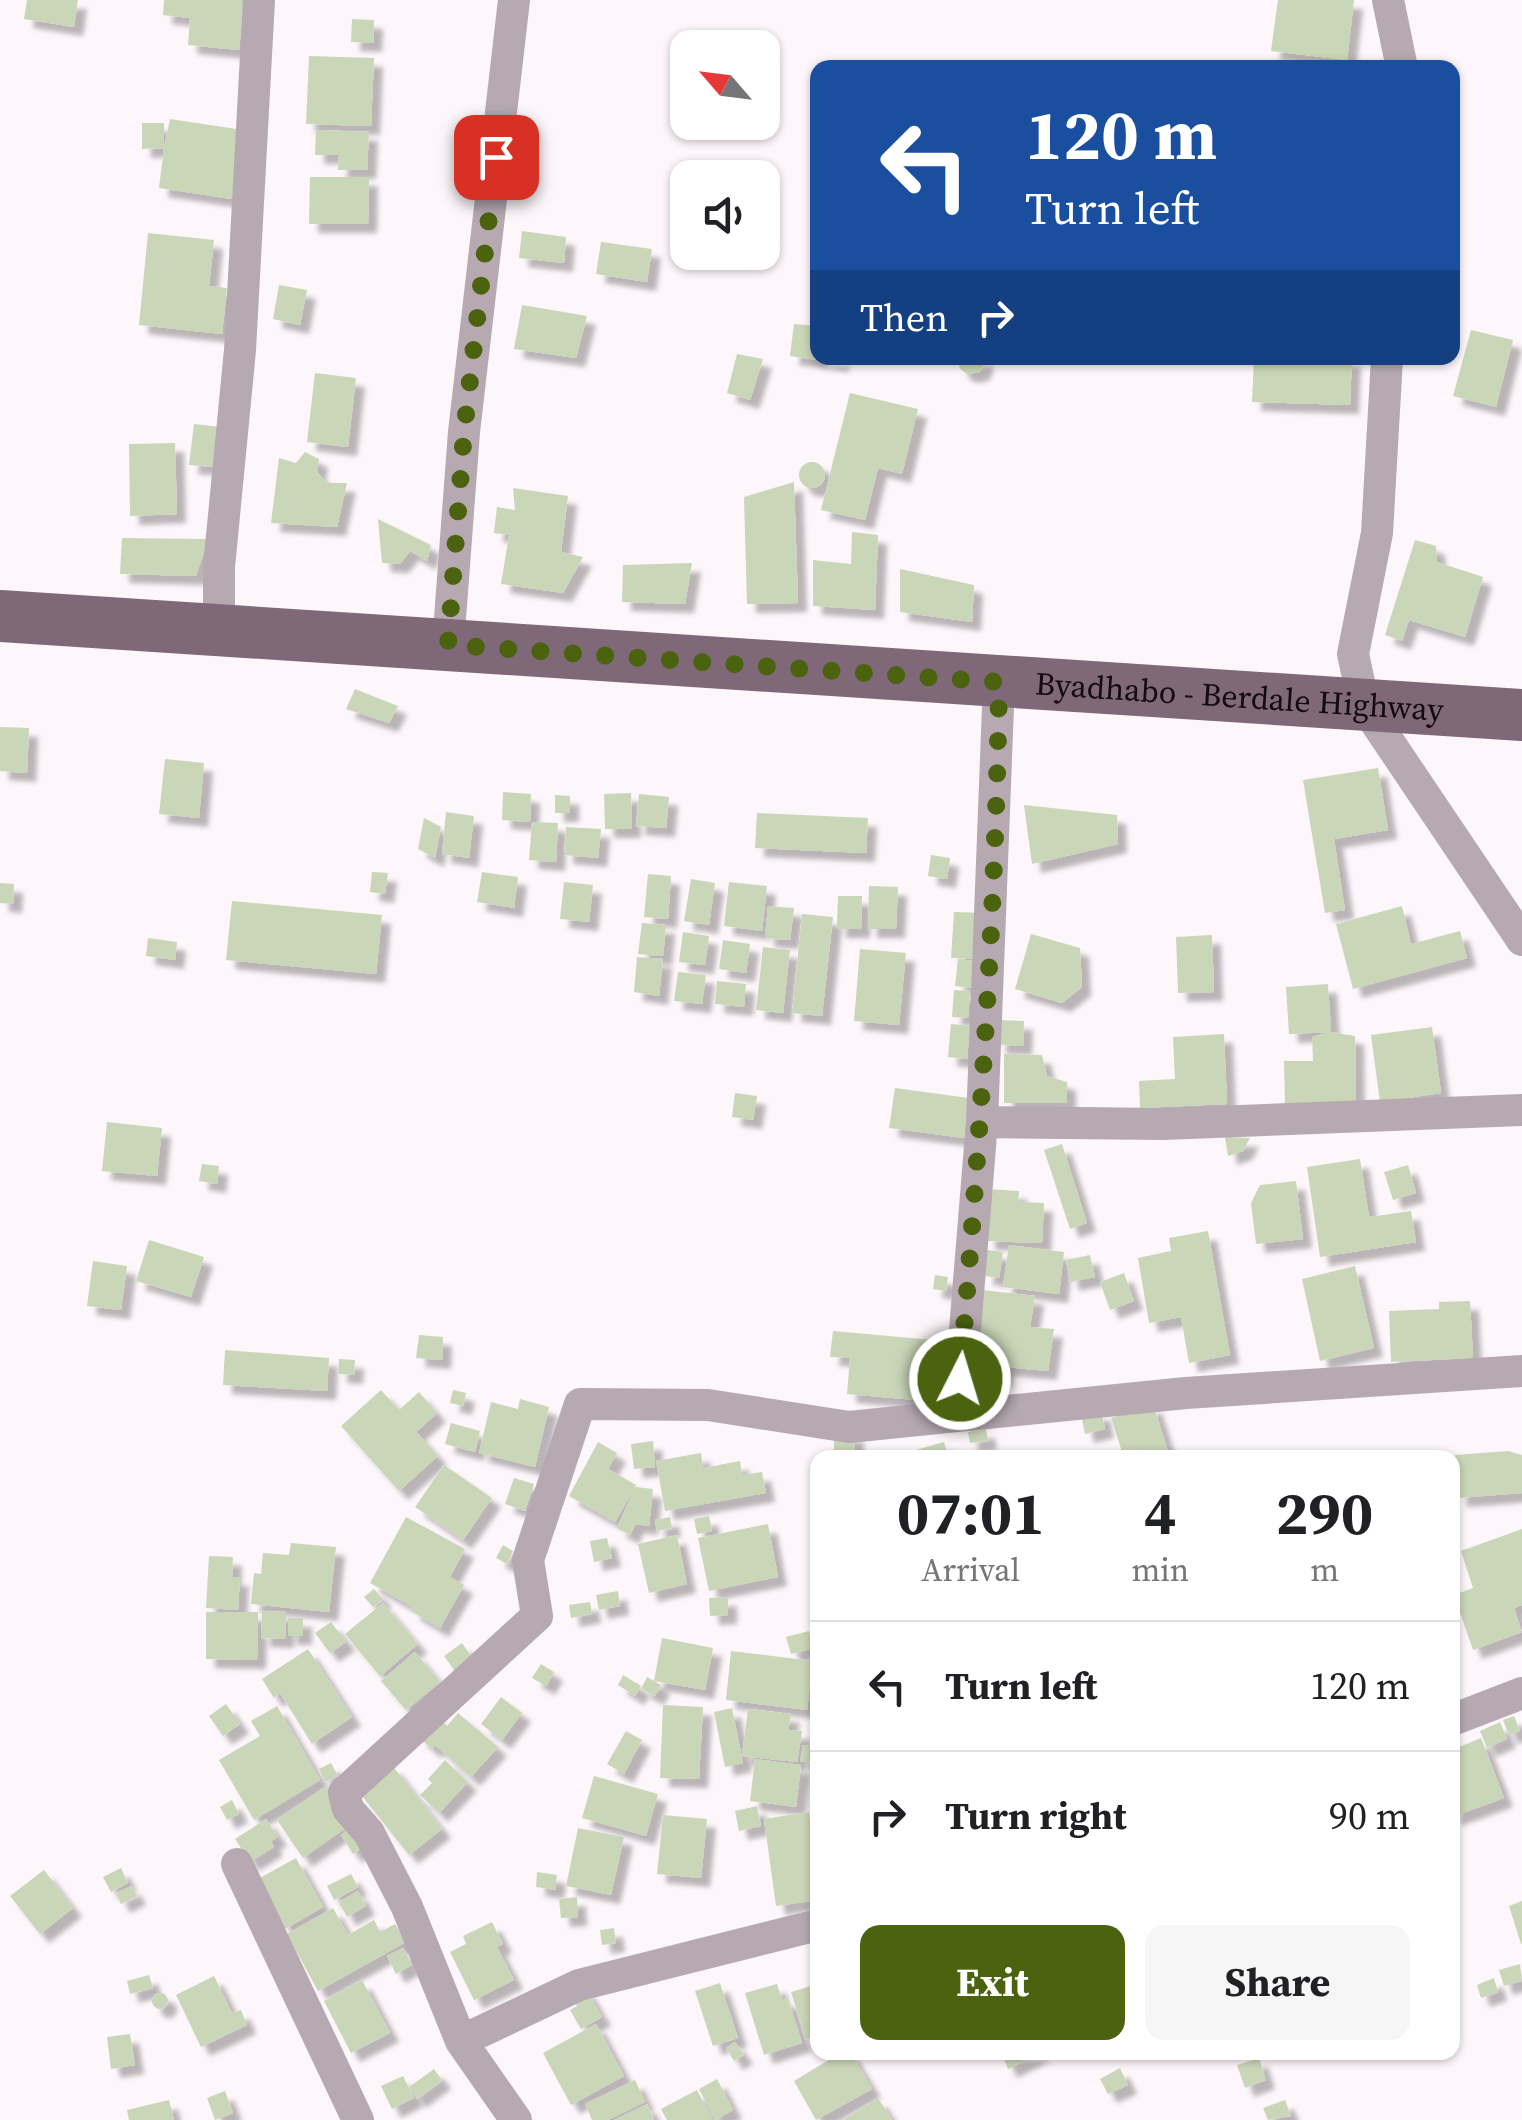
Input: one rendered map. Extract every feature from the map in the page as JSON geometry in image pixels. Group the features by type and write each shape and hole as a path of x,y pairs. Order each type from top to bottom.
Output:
{"main road":[{"name":"Byadhabo - Berdale Highway","path":"0,616 1522,716"}],"street":[{"path":"220,630 220,567 240,350 258,0"},
{"path":"448,645 464,432 514,0"},
{"path":"1388,0 1400,60"},
{"path":"1387,365 1377,534 1354,654 1364,705 1522,940"},
{"path":"958,1416 982,1122 999,682"},
{"path":"982,1122 1164,1124 1522,1110"},
{"path":"516,2120 460,2041 407,1907 369,1834 348,1809 344,1793 538,1616 528,1560 580,1404 708,1406 848,1427 1186,1393 1522,1371"},
{"path":"1460,1717 1522,1693"},
{"path":"238,1864 358,2120"},
{"path":"460,2041 580,1985 810,1927"}],"building":[{"path":"27,0 78,0 74,27 24,19"},
{"path":"164,0 244,0 239,50 188,45 190,18 163,15"},
{"path":"1278,0 1354,0 1347,60 1271,51"},
{"path":"352,19 374,20 373,43 351,42"},
{"path":"309,56 374,58 371,126 306,124"},
{"path":"170,119 243,130 232,199 159,188"},
{"path":"142,123 164,123 164,148 142,149"},
{"path":"316,130 369,132 367,170 338,170 339,155 315,155"},
{"path":"310,177 369,177 368,224 309,224"},
{"path":"522,231 566,237 564,263 519,258"},
{"path":"148,233 214,240 209,286 227,288 222,334 139,325"},
{"path":"601,242 652,249 647,282 596,274"},
{"path":"279,285 307,290 300,325 273,319"},
{"path":"522,305 587,316 576,358 514,349"},
{"path":"794,324 810,325 810,359 790,356"},
{"path":"1471,330 1513,340 1496,407 1453,396"},
{"path":"737,354 763,359 750,400 727,393"},
{"path":"959,365 984,365 980,372 967,374"},
{"path":"1254,365 1352,365 1350,405 1252,402"},
{"path":"315,373 356,378 348,447 307,442"},
{"path":"850,393 918,409 902,474 878,468 865,520 821,510"},
{"path":"194,424 221,427 216,467 189,465"},
{"path":"175,443 177,514 130,516 129,444"},
{"path":"305,452 319,459 317,472 327,483 347,483 337,527 271,523 279,458 296,463"},
{"path":"812,462 821,466 825,475 821,484 812,488 803,484 799,475 803,466"},
{"path":"794,482 798,603 747,604 744,497"},
{"path":"513,488 568,496 561,552 583,557 563,593 501,584 509,535 494,533 497,507 515,510"},
{"path":"378,519 431,545 427,561 410,551 400,564 382,563"},
{"path":"852,532 878,535 875,610 813,606 813,560 851,564"},
{"path":"122,538 208,539 196,576 120,574"},
{"path":"1415,540 1436,546 1437,562 1483,577 1465,637 1409,620 1402,641 1385,635"},
{"path":"692,563 685,604 622,602 623,565"},
{"path":"900,569 974,585 972,622 900,612"},
{"path":"355,689 398,706 389,723 346,709"},
{"path":"0,727 29,728 27,773 0,771"},
{"path":"165,759 204,763 199,818 159,814"},
{"path":"1378,768 1388,830 1334,839 1345,910 1325,913 1303,780"},
{"path":"503,792 531,794 530,822 502,820"},
{"path":"631,793 632,829 605,829 604,794"},
{"path":"639,794 669,797 666,828 636,826"},
{"path":"555,795 570,796 570,813 555,813"},
{"path":"1024,805 1117,815 1118,844 1032,864"},
{"path":"446,812 474,816 469,858 442,854"},
{"path":"757,813 868,818 866,853 755,848"},
{"path":"424,818 441,827 435,858 418,849"},
{"path":"532,822 558,823 556,862 529,860"},
{"path":"566,827 601,829 598,858 564,855"},
{"path":"931,855 950,858 947,879 928,876"},
{"path":"372,872 388,873 385,894 370,892"},
{"path":"482,872 518,877 514,908 477,902"},
{"path":"648,874 671,876 668,919 644,917"},
{"path":"691,879 715,883 709,925 684,921"},
{"path":"564,882 593,885 589,922 560,919"},
{"path":"729,882 767,886 762,931 724,926"},
{"path":"0,883 14,884 13,904 0,903"},
{"path":"869,886 898,887 896,929 868,929"},
{"path":"838,896 862,896 861,929 837,929"},
{"path":"232,901 382,915 376,974 226,960"},
{"path":"768,906 794,908 790,940 765,938"},
{"path":"1402,906 1411,944 1460,931 1467,958 1353,989 1336,924"},
{"path":"954,912 987,913 984,959 951,958"},
{"path":"802,914 833,917 822,1016 792,1013"},
{"path":"642,923 666,925 663,956 638,954"},
{"path":"683,932 709,936 705,965 679,962"},
{"path":"1031,934 1080,948 1082,987 1062,1003 1015,989"},
{"path":"1212,935 1214,992 1178,993 1176,937"},
{"path":"148,938 177,942 175,960 146,956"},
{"path":"723,940 750,944 746,973 719,969"},
{"path":"763,947 790,950 783,1013 756,1010"},
{"path":"860,949 906,953 899,1025 854,1021"},
{"path":"637,957 663,959 659,996 634,992"},
{"path":"958,959 974,961 971,988 955,986"},
{"path":"678,972 706,975 702,1004 674,1001"},
{"path":"717,981 746,984 744,1007 715,1004"},
{"path":"1328,984 1331,1032 1289,1034 1286,987"},
{"path":"954,990 970,991 968,1018 952,1017"},
{"path":"998,1020 1024,1021 1023,1046 997,1045"},
{"path":"951,1024 970,1026 967,1059 948,1057"},
{"path":"1432,1027 1441,1093 1380,1102 1371,1035"},
{"path":"1331,1032 1355,1036 1356,1103 1285,1105 1284,1061 1313,1061 1312,1037"},
{"path":"1224,1034 1227,1104 1140,1108 1139,1081 1175,1079 1173,1037"},
{"path":"1004,1054 1042,1055 1047,1076 1067,1082 1067,1103 1004,1103"},
{"path":"895,1088 969,1098 964,1138 889,1128"},
{"path":"735,1093 757,1096 753,1120 732,1117"},
{"path":"107,1122 162,1128 157,1176 102,1171"},
{"path":"1225,1137 1250,1138 1243,1151 1228,1156"},
{"path":"1062,1144 1087,1223 1070,1229 1044,1150"},
{"path":"1360,1159 1369,1217 1411,1211 1416,1242 1320,1257 1307,1167"},
{"path":"202,1164 219,1166 217,1184 199,1181"},
{"path":"1408,1165 1416,1193 1393,1200 1384,1172"},
{"path":"1296,1181 1303,1239 1256,1244 1251,1203 1260,1185"},
{"path":"988,1189 1019,1191 1018,1202 1044,1203 1042,1243 986,1241"},
{"path":"1208,1231 1230,1355 1189,1363 1181,1317 1149,1323 1138,1258 1171,1251 1169,1238"},
{"path":"149,1240 204,1257 191,1297 136,1281"},
{"path":"1009,1245 1064,1252 1059,1294 1003,1287"},
{"path":"987,1250 1003,1252 999,1278 984,1276"},
{"path":"1090,1255 1095,1277 1070,1282 1066,1260"},
{"path":"93,1261 127,1266 121,1310 87,1306"},
{"path":"1355,1266 1374,1348 1320,1361 1302,1279"},
{"path":"1124,1273 1134,1301 1110,1310 1100,1282"},
{"path":"935,1275 948,1277 946,1291 933,1289"},
{"path":"982,1290 1035,1296 1030,1327 1054,1329 1048,1371 1004,1367 1003,1378 972,1374"},
{"path":"1470,1301 1473,1358 1391,1362 1389,1311 1439,1309 1439,1302"},
{"path":"833,1331 933,1340 927,1401 847,1394 850,1358 830,1357"},
{"path":"419,1335 443,1337 442,1360 416,1358"},
{"path":"225,1350 329,1358 327,1391 223,1385"},
{"path":"339,1359 355,1360 354,1375 338,1374"},
{"path":"381,1390 399,1410 419,1392 437,1413 416,1432 438,1456 399,1491 341,1426"},
{"path":"453,1390 466,1393 463,1406 450,1403"},
{"path":"520,1399 549,1407 535,1467 479,1453 491,1402 518,1409"},
{"path":"1153,1404 1168,1450 1121,1450 1111,1418"},
{"path":"1101,1411 1105,1429 1085,1434 1081,1415"},
{"path":"451,1423 480,1431 475,1452 445,1444"},
{"path":"986,1429 988,1441 970,1443 968,1432"},
{"path":"834,1433 855,1433 855,1450 834,1450"},
{"path":"653,1441 655,1467 634,1469 631,1444"},
{"path":"598,1442 617,1453 608,1469 636,1485 615,1522 569,1496"},
{"path":"944,1442 946,1450 916,1450"},
{"path":"1508,1451 1522,1455 1522,1493 1460,1498 1460,1455"},
{"path":"701,1453 703,1468 740,1461 742,1475 762,1472 766,1493 665,1511 656,1461"},
{"path":"444,1465 492,1498 463,1540 415,1507"},
{"path":"514,1478 534,1484 525,1511 505,1504"},
{"path":"635,1487 653,1489 649,1526 635,1524 630,1535 617,1528"},
{"path":"709,1516 712,1531 697,1534 694,1519"},
{"path":"406,1517 465,1549 450,1577 464,1585 440,1628 411,1611 413,1607 370,1583"},
{"path":"670,1517 672,1528 657,1531 655,1520"},
{"path":"768,1524 778,1577 709,1591 698,1538"},
{"path":"1522,1529 1522,1605 1514,1608 1522,1632 1473,1650 1460,1612 1460,1593 1473,1588 1461,1551"},
{"path":"677,1535 687,1584 649,1593 638,1544"},
{"path":"607,1538 612,1558 594,1562 590,1541"},
{"path":"291,1543 336,1547 329,1612 251,1604 254,1573 261,1574 263,1553 289,1555"},
{"path":"503,1545 513,1551 507,1564 496,1558"},
{"path":"209,1556 233,1557 232,1577 240,1577 238,1610 206,1608"},
{"path":"374,1589 383,1599 373,1607 364,1597"},
{"path":"618,1591 620,1606 599,1610 596,1595"},
{"path":"728,1597 728,1615 710,1616 709,1598"},
{"path":"590,1602 592,1614 571,1618 569,1605"},
{"path":"383,1603 418,1644 380,1676 345,1634"},
{"path":"262,1611 286,1612 285,1639 261,1638"},
{"path":"206,1612 258,1612 257,1660 206,1659"},
{"path":"288,1618 303,1618 303,1636 288,1636"},
{"path":"331,1622 346,1642 330,1653 315,1633"},
{"path":"809,1631 810,1649 791,1654 786,1637"},
{"path":"662,1638 713,1648 705,1690 654,1681"},
{"path":"462,1643 475,1662 457,1674 444,1656"},
{"path":"308,1649 352,1717 312,1744 280,1693 274,1698 262,1679"},
{"path":"731,1651 810,1661 807,1710 726,1700"},
{"path":"415,1652 440,1682 406,1710 381,1681"},
{"path":"541,1664 554,1672 546,1686 532,1678"},
{"path":"623,1675 641,1686 635,1696 618,1685"},
{"path":"647,1677 661,1685 655,1696 641,1689"},
{"path":"501,1697 522,1713 502,1740 481,1724"},
{"path":"226,1704 240,1724 223,1736 209,1716"},
{"path":"663,1705 703,1707 699,1779 660,1778"},
{"path":"277,1706 320,1780 254,1820 219,1760 260,1736 251,1721"},
{"path":"732,1708 743,1763 725,1767 714,1712"},
{"path":"748,1709 791,1714 788,1730 802,1731 797,1762 742,1756"},
{"path":"458,1713 498,1747 471,1777 435,1745 432,1749 417,1736 435,1715 447,1726"},
{"path":"1514,1716 1520,1731 1509,1735 1503,1720"},
{"path":"1500,1722 1507,1739 1487,1748 1480,1731"},
{"path":"626,1731 642,1740 624,1774 607,1764"},
{"path":"1481,1738 1504,1798 1460,1814 1460,1747"},
{"path":"803,1745 810,1745 810,1762 800,1761"},
{"path":"755,1759 801,1765 796,1807 750,1801"},
{"path":"445,1760 468,1782 439,1813 420,1795"},
{"path":"331,1763 338,1776 325,1782 319,1769"},
{"path":"392,1765 442,1829 409,1855 359,1792"},
{"path":"594,1776 658,1794 646,1836 582,1818"},
{"path":"326,1786 339,1804 330,1810 344,1829 303,1858 277,1820"},
{"path":"232,1800 239,1814 227,1820 220,1807"},
{"path":"757,1806 761,1826 739,1831 735,1811"},
{"path":"809,1812 810,1901 776,1906 764,1819"},
{"path":"663,1815 707,1819 701,1878 657,1874"},
{"path":"266,1819 278,1837 271,1841 274,1847 250,1862 235,1839"},
{"path":"355,1826 367,1844 353,1854 341,1835"},
{"path":"578,1828 624,1837 611,1895 566,1886"},
{"path":"296,1858 323,1907 285,1929 258,1879"},
{"path":"121,1868 128,1883 111,1892 103,1877"},
{"path":"44,1870 73,1908 40,1934 10,1896"},
{"path":"537,1872 557,1875 555,1890 536,1887"},
{"path":"351,1874 358,1887 334,1900 327,1886"},
{"path":"132,1886 137,1896 121,1904 116,1893"},
{"path":"358,1891 366,1906 347,1917 339,1902"},
{"path":"577,1897 578,1917 561,1918 559,1899"},
{"path":"1522,1901 1522,1944 1521,1944 1509,1906"},
{"path":"333,1908 348,1935 374,1920 380,1932 395,1924 406,1942 318,1991 287,1934"},
{"path":"492,1922 503,1944 497,1947 514,1980 474,2000 450,1952 466,1944 463,1936"},
{"path":"614,1928 616,1943 602,1945 600,1930"},
{"path":"403,1948 412,1965 396,1974 387,1956"},
{"path":"1520,1964 1522,1981 1504,1986 1499,1970"},
{"path":"149,1975 153,1988 130,1994 127,1981"},
{"path":"214,1976 232,2013 241,2010 247,2025 201,2047 176,1995"},
{"path":"1494,1978 1498,1992 1481,1998 1477,1985"},
{"path":"362,1980 390,2033 351,2053 324,2001"},
{"path":"720,1983 738,2038 713,2046 695,1991"},
{"path":"777,1984 782,2000 788,1998 802,2043 764,2055 745,1993"},
{"path":"810,1986 810,2039 806,2040 791,1992"},
{"path":"585,1988 602,2017 581,2029 570,2010 577,2006 571,1995"},
{"path":"160,1993 168,2001 160,2009 152,2001"},
{"path":"596,2024 624,2076 571,2105 543,2053"},
{"path":"130,2034 135,2065 111,2069 107,2037"},
{"path":"735,2042 744,2055 734,2061 726,2048"},
{"path":"829,2060 855,2060 872,2089 816,2120 794,2081"},
{"path":"1004,2060 1027,2060 1008,2069"},
{"path":"1260,2060 1266,2080 1245,2088 1237,2065"},
{"path":"1120,2068 1128,2085 1108,2094 1100,2079"},
{"path":"434,2069 442,2080 417,2099 409,2087"},
{"path":"403,2076 414,2098 392,2109 381,2086"},
{"path":"717,2079 733,2110 715,2120 699,2089"},
{"path":"635,2080 645,2102 608,2120 592,2120 585,2104"},
{"path":"697,2090 713,2120 667,2120 661,2109"},
{"path":"225,2091 233,2113 215,2120 207,2098"},
{"path":"878,2098 892,2120 843,2120"},
{"path":"169,2100 174,2120 129,2120 127,2110"},
{"path":"1285,2100 1291,2116 1268,2120 1263,2108"},
{"path":"647,2104 654,2120 614,2120"}],"route":[{"path":"496,157 464,432 448,645 999,682 982,1122 960,1379"}]}
